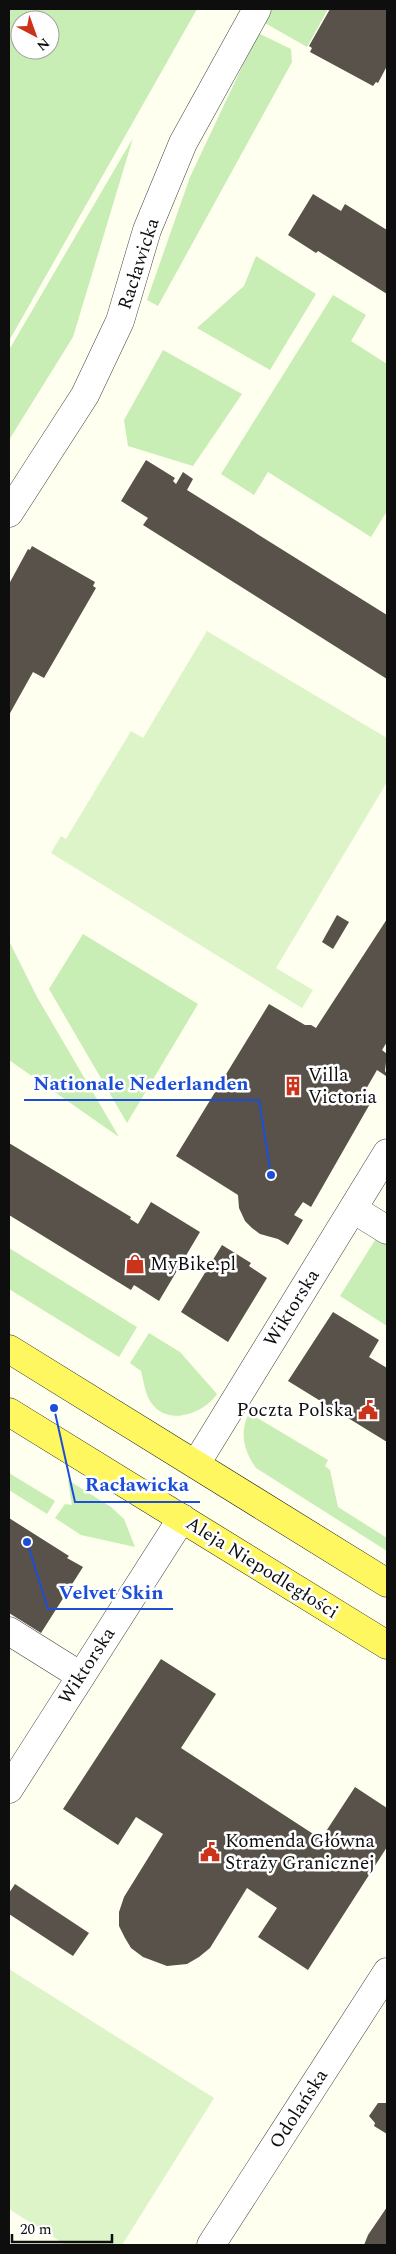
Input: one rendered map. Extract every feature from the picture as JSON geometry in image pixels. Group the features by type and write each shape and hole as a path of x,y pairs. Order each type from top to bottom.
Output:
{"main road":[{"path":"9,1349 387,1583"},
{"name":"Aleja Niepodległości","path":"9,1412 387,1646"}],"street":[{"name":"Racławicka","path":"9,513 85,395 120,321 148,230 183,143 257,9"},
{"name":"Wiktorska","path":"196,1464 387,1152"},
{"path":"353,1209 387,1230"},
{"name":"Wiktorska","path":"9,1789 182,1518"},
{"path":"9,1631 81,1676"},
{"name":"Odolańska","path":"211,2245 387,1972"}],"green space":[{"path":"9,9 197,9 9,341"},
{"path":"272,9 328,9 307,47 265,23"},
{"path":"258,33 291,49 292,62 158,306 147,300 190,177"},
{"path":"133,138 73,337 9,440 9,350"},
{"path":"256,256 316,294 270,370 197,328 244,286"},
{"path":"333,295 366,315 351,341 387,364 387,511 371,537 268,472 254,495 221,474"},
{"path":"163,350 242,394 193,466 128,446 124,420"},
{"path":"207,631 387,738 387,782 276,968 313,990 302,1008 51,853 61,836 66,839 131,731 143,738"},
{"path":"83,934 198,1004 127,1123 49,989"},
{"path":"9,941 37,997 119,1137 9,1060"},
{"path":"377,1237 387,1243 387,1326 340,1296"},
{"path":"9,1248 137,1327 119,1357 9,1289"},
{"path":"149,1333 180,1352 217,1394 204,1407 177,1416 168,1415 160,1411 150,1401 146,1393 141,1371 130,1363"},
{"path":"249,1413 328,1460 325,1466 330,1470 338,1507 387,1538 387,1551 256,1468 248,1455 244,1442 244,1428"},
{"path":"9,1473 55,1501 47,1514 9,1490"},
{"path":"68,1480 111,1507 124,1519 135,1547 81,1535 55,1518 65,1504 72,1505"},
{"path":"9,1969 214,2098 122,2245 66,2245 9,2209"}],"building":[{"path":"330,9 387,9 387,66 378,83 376,82 373,86 310,52 312,48 309,46"},
{"path":"313,194 341,211 345,204 387,230 387,294 318,251 316,253 288,235"},
{"path":"146,460 175,478 173,481 176,484 183,472 193,479 187,490 387,615 387,679 143,525 148,518 121,501"},
{"path":"32,546 95,582 93,586 96,588 44,678 33,672 9,715 9,584 28,549 30,550"},
{"path":"337,915 349,922 333,949 322,942"},
{"path":"387,919 387,1042 382,1050 387,1054 385,1071 387,1074 386,1076 377,1070 362,1096 371,1102 311,1207 303,1202 294,1215 303,1220 288,1245 278,1239 260,1234 252,1228 245,1221 239,1208 238,1195 176,1156 269,1004 305,1025 311,1025 316,1028"},
{"path":"9,1143 131,1217 130,1219 138,1224 151,1202 200,1232 159,1301 134,1285 131,1290 9,1215"},
{"path":"222,1245 251,1263 249,1266 267,1278 228,1342 181,1312"},
{"path":"333,1312 379,1340 369,1357 387,1368 387,1442 288,1381"},
{"path":"9,1518 83,1567 41,1633 9,1613"},
{"path":"161,1659 216,1694 181,1748 321,1839 355,1787 387,1808 387,1847 308,1970 258,1937 277,1908 247,1888 210,1948 199,1957 187,1964 167,1966 143,1957 131,1948 125,1938 119,1926 119,1912 124,1897 163,1834 136,1817 118,1845 63,1809"},
{"path":"15,1884 89,1933 73,1956 9,1914 9,1893"},
{"path":"378,2103 387,2103 387,2134 374,2126 375,2123 369,2116"},
{"path":"387,2207 387,2245 364,2245 368,2235"}],"place":[{"name":"Villa Victoria","path":"293,1086"},
{"name":"Nationale Nederlanden","path":"271,1175"},
{"name":"MyBike.pl","path":"135,1264"},
{"name":"Racławicka","path":"54,1408"},
{"name":"Poczta Polska","path":"368,1410"},
{"name":"Velvet Skin","path":"27,1542"},
{"name":"Komenda Główna Straży Granicznej","path":"210,1852"}]}
